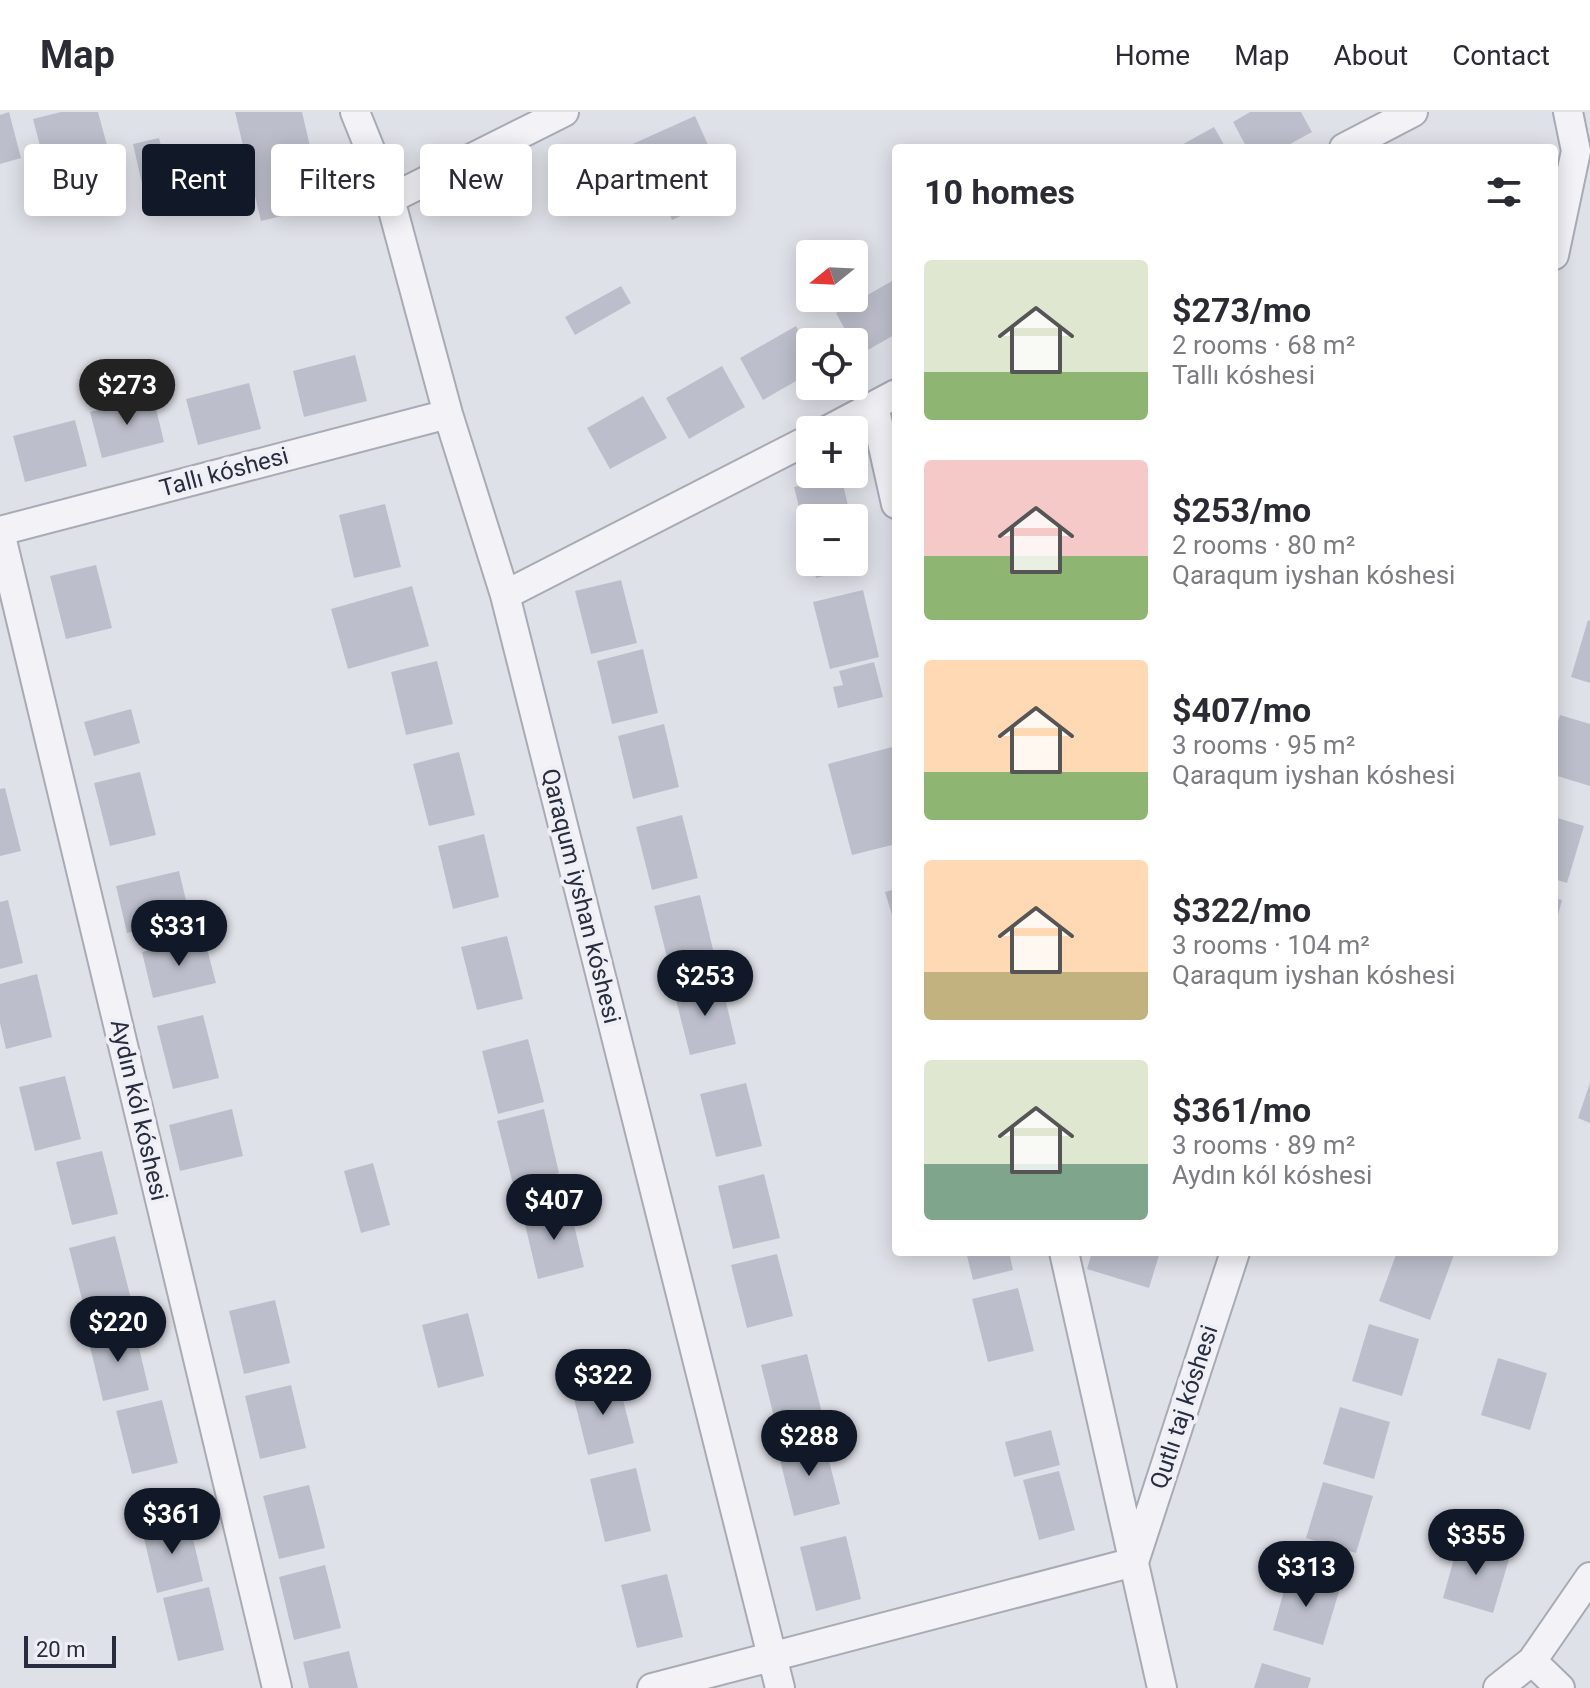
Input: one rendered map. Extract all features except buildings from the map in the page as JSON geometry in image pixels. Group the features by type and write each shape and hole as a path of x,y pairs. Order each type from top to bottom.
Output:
{"street":[{"name":"Qaraqum iyshan kóshesi","path":"355,112 368,144"},
{"path":"404,192 564,112"},
{"path":"1352,144 1413,112"},
{"path":"1558,236 1576,151 1568,112"},
{"name":"Qaraqum iyshan kóshesi","path":"395,216 448,414 505,595 780,1688"},
{"path":"855,416 885,400 892,466"},
{"name":"Tallı kóshesi","path":"0,531 448,414"},
{"path":"505,595 796,446"},
{"name":"Aydın kól kóshesi","path":"0,531 277,1688"},
{"name":"Qutlı taj kóshesi","path":"1065,1256 1162,1688"},
{"name":"Qutlı taj kóshesi","path":"1134,1562 1234,1256"},
{"path":"652,1688 1134,1562"},
{"path":"1498,1688 1532,1661 1590,1577"},
{"path":"1532,1661 1560,1688"}]}
